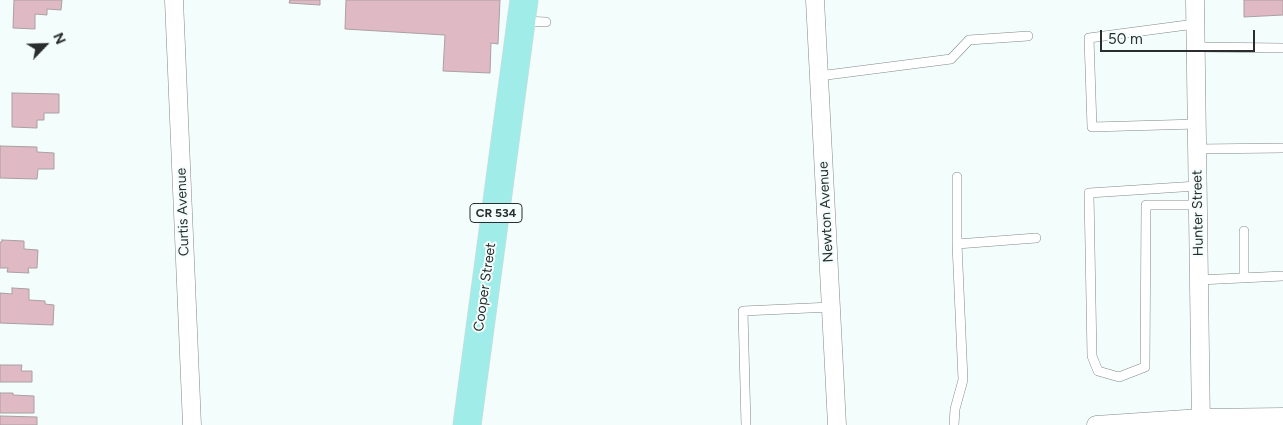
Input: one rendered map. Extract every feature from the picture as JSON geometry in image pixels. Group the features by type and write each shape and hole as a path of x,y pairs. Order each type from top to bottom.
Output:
{"main road":[{"name":"Cooper Street","path":"467,425 530,14"}],"street":[{"name":"Curtis Avenue","path":"174,0 192,425"},
{"name":"Newton Avenue","path":"815,0 837,425"},
{"name":"Hunter Street","path":"1195,0 1201,422"},
{"path":"1096,425 1283,417"}],"lane":[{"path":"1195,24 1089,38 1092,127 1197,124"},
{"path":"819,76 952,59 969,40 1028,36"},
{"path":"1196,46 1283,48"},
{"path":"1197,149 1283,148"},
{"path":"954,425 955,409 963,380 957,177"},
{"path":"1198,186 1089,193 1092,356 1098,371 1119,377 1145,367 1146,205 1198,205"},
{"path":"1244,231 1244,278"},
{"path":"958,244 1036,238"},
{"path":"1199,280 1283,276"},
{"path":"746,425 743,311 831,307"}],"building":[{"path":"14,0 62,0 61,10 47,9 47,15 35,14 35,29 13,28"},
{"path":"290,0 320,0 320,5 289,3"},
{"path":"346,0 500,0 498,44 491,43 490,73 443,71 445,35 345,29"},
{"path":"1244,0 1283,0 1283,15 1244,17"},
{"path":"12,93 59,94 59,113 44,113 44,120 37,120 37,128 12,127"},
{"path":"0,146 37,147 37,152 54,153 54,169 38,169 37,179 0,178"},
{"path":"2,240 24,241 24,249 38,250 37,268 28,268 29,273 7,272 8,268 0,268 0,242"},
{"path":"12,288 29,289 29,300 45,301 45,304 54,305 53,325 0,323 0,293 12,294"},
{"path":"0,365 22,365 21,371 32,371 32,382 0,382"},
{"path":"0,393 34,396 34,413 0,413"},
{"path":"0,416 37,417 37,425 0,425"}]}
